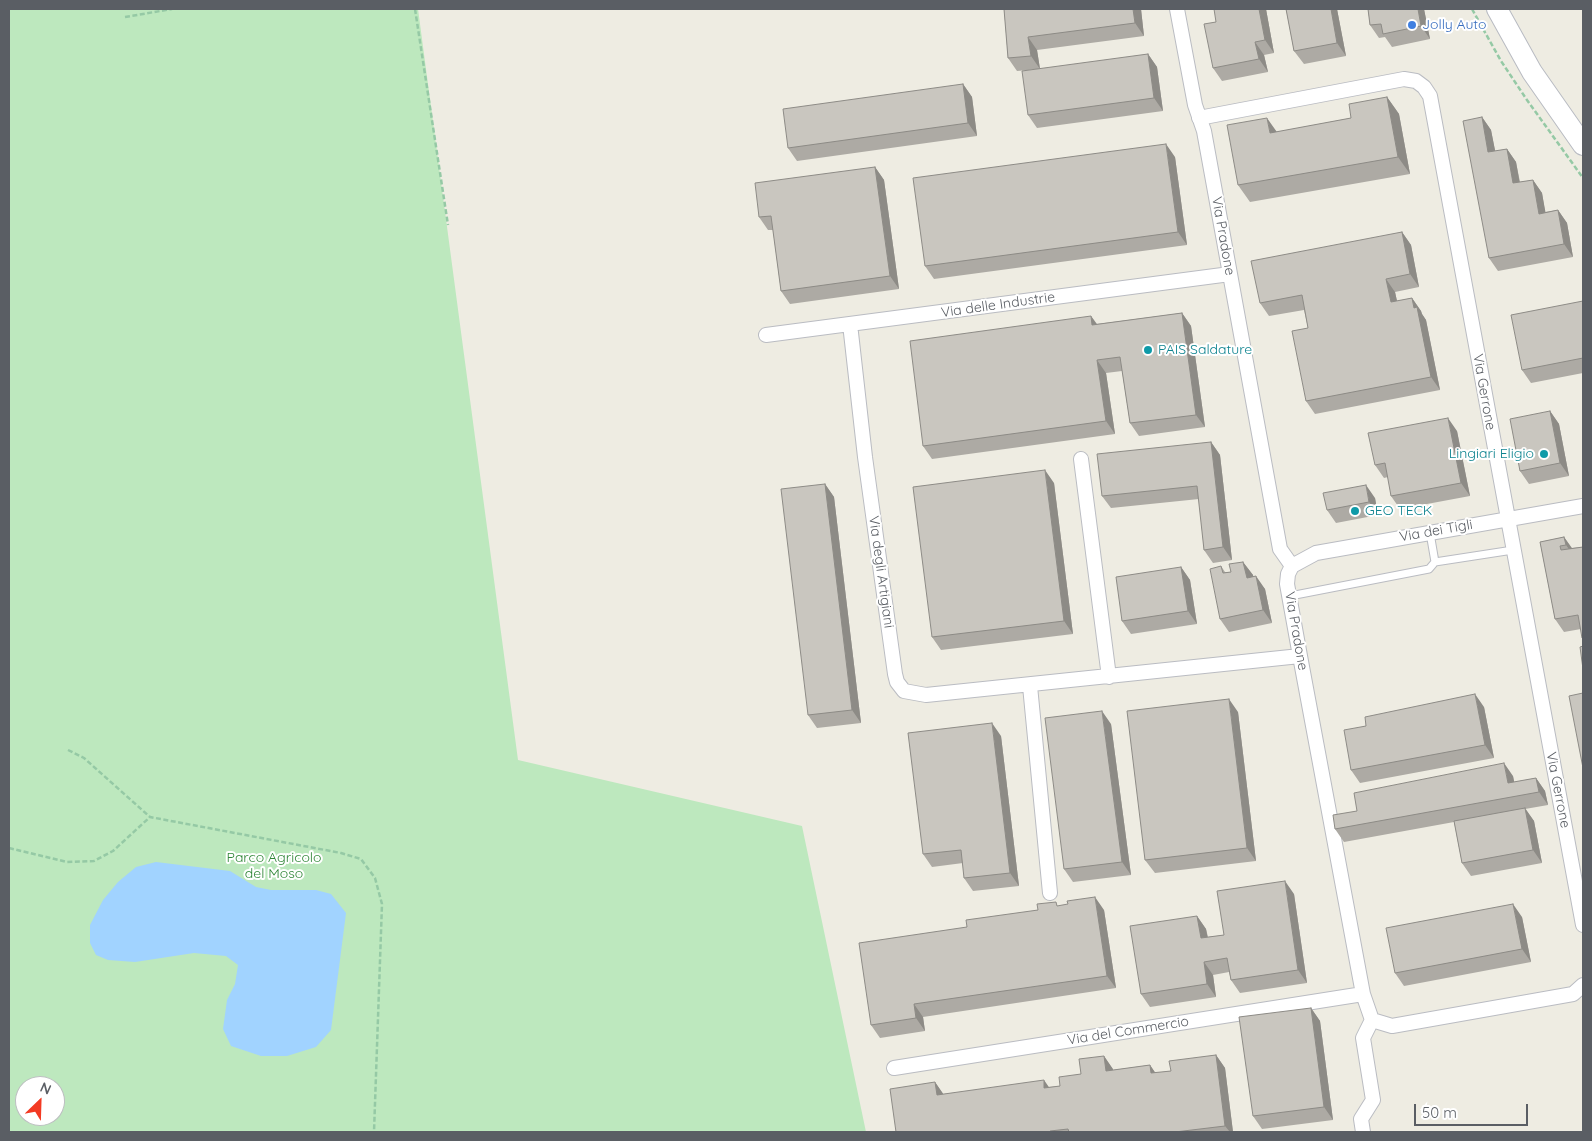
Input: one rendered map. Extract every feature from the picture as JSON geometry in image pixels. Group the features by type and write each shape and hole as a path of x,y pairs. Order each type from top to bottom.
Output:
{"main road":[{"path":"1497,9 1532,72 1583,145"}],"street":[{"name":"Via Pradone","path":"1178,9 1199,118 1204,131 1280,550 1292,566 1288,574 1300,656 1363,994 1372,1020"},
{"name":"Via Gerrone","path":"1199,118 1404,79 1416,80 1424,87 1432,104 1583,925"},
{"name":"Via delle Industrie","path":"766,335 1230,274"},
{"name":"Via degli Artigiani","path":"850,324 865,457 897,682 904,691 926,695 1030,686 1300,656"},
{"path":"1081,459 1109,677"},
{"name":"Via dei Tigli","path":"1292,566 1316,553 1583,506"},
{"path":"1030,686 1050,893"},
{"path":"1363,1132 1361,1119 1374,1100 1363,1038 1372,1020 1392,1026 1573,994 1583,985"},
{"name":"Via del Commercio","path":"894,1068 1363,994"}],"lane":[{"path":"1430,532 1435,562"},
{"path":"1290,596 1428,569 1435,562 1513,550"}],"path":[{"path":"125,18 172,9"},
{"path":"415,9 448,225"},
{"path":"68,750 84,758 150,817 361,858 376,878 382,904 374,1132"},
{"path":"9,848 68,862 94,861 113,851 150,817"}],"green space":[{"name":"Parco Agricolo del Moso","path":"9,9 418,9 518,760 802,826 866,1132 9,1132"}],"water":[{"path":"156,862 230,871 256,887 271,890 316,890 331,894 346,913 331,1030 316,1047 287,1056 261,1056 231,1046 223,1029 227,1000 235,984 238,965 226,956 194,953 135,962 108,960 96,955 90,943 90,925 103,900 118,882 136,867"}],"building":[{"path":"1004,9 1133,9 1135,23 1028,37 1031,56 1008,58"},
{"path":"1214,9 1259,9 1265,40 1255,42 1259,59 1213,68 1204,24 1216,22"},
{"path":"1286,9 1331,9 1337,43 1294,51"},
{"path":"1368,9 1418,9 1421,26 1383,34 1381,24 1370,25"},
{"path":"1148,54 1154,98 1028,115 1022,71"},
{"path":"963,84 968,123 788,148 783,109"},
{"path":"1387,97 1398,157 1238,185 1227,125 1267,118 1270,133 1351,118 1349,104"},
{"path":"1482,117 1488,152 1507,149 1513,183 1533,180 1539,214 1558,210 1564,244 1489,258 1463,121"},
{"path":"1166,144 1178,232 925,266 913,178"},
{"path":"875,167 890,276 781,291 771,216 759,217 755,183"},
{"path":"1402,232 1410,274 1386,279 1391,302 1412,298 1414,308 1417,307 1431,377 1306,401 1292,331 1308,328 1302,295 1260,303 1251,261"},
{"path":"1583,301 1583,358 1522,370 1511,315"},
{"path":"1182,313 1196,415 1130,423 1120,357 1097,360 1106,421 923,446 910,341 1091,316 1092,325"},
{"name":"Lingiari Eligio","path":"1550,411 1560,463 1520,471 1510,419"},
{"path":"1448,418 1461,483 1391,496 1385,463 1375,465 1368,433"},
{"path":"1211,442 1223,547 1204,550 1197,486 1102,496 1097,454"},
{"path":"1045,470 1064,621 932,637 913,487"},
{"path":"825,484 852,710 808,715 781,489"},
{"path":"1366,485 1369,502 1327,510 1323,493"},
{"path":"1564,537 1566,545 1560,546 1561,550 1583,547 1583,638 1578,615 1555,619 1540,542"},
{"path":"1243,562 1247,578 1256,576 1263,610 1220,619 1210,569 1221,566 1223,573 1231,572 1229,564"},
{"path":"1181,567 1188,611 1122,621 1116,577"},
{"path":"1583,646 1583,669 1580,647"},
{"path":"1583,693 1583,768 1569,696"},
{"path":"1475,694 1485,745 1351,770 1344,730 1366,726 1365,717"},
{"path":"1229,699 1247,848 1145,860 1127,711"},
{"path":"1102,711 1122,862 1064,869 1045,718"},
{"path":"992,723 1010,873 964,878 961,850 923,854 908,733"},
{"path":"1504,763 1508,783 1536,778 1539,792 1335,829 1333,815 1357,811 1354,793"},
{"path":"1525,808 1533,850 1462,863 1454,821"},
{"path":"1285,881 1298,970 1231,980 1227,958 1204,962 1207,984 1141,994 1130,926 1197,916 1201,938 1224,935 1217,891"},
{"path":"1095,897 1107,976 914,1004 916,1018 871,1025 859,943 967,927 966,920 1038,910 1037,904 1056,902 1057,906 1068,904 1067,901"},
{"path":"1513,904 1522,949 1395,973 1386,928"},
{"path":"1311,1008 1324,1107 1253,1116 1239,1017"},
{"path":"1216,1055 1225,1126 1175,1132 1069,1132 1068,1129 1050,1132 896,1132 890,1089 935,1082 937,1095 1044,1080 1044,1088 1060,1086 1059,1077 1081,1074 1079,1059 1104,1056 1106,1071 1150,1065 1151,1073 1171,1071 1169,1061"}],"place":[{"name":"Jolly Auto","path":"1412,25"},
{"name":"PAIS Saldature","path":"1148,350"},
{"name":"Lingiari Eligio","path":"1544,454"},
{"name":"GEO TECK","path":"1355,511"}]}
